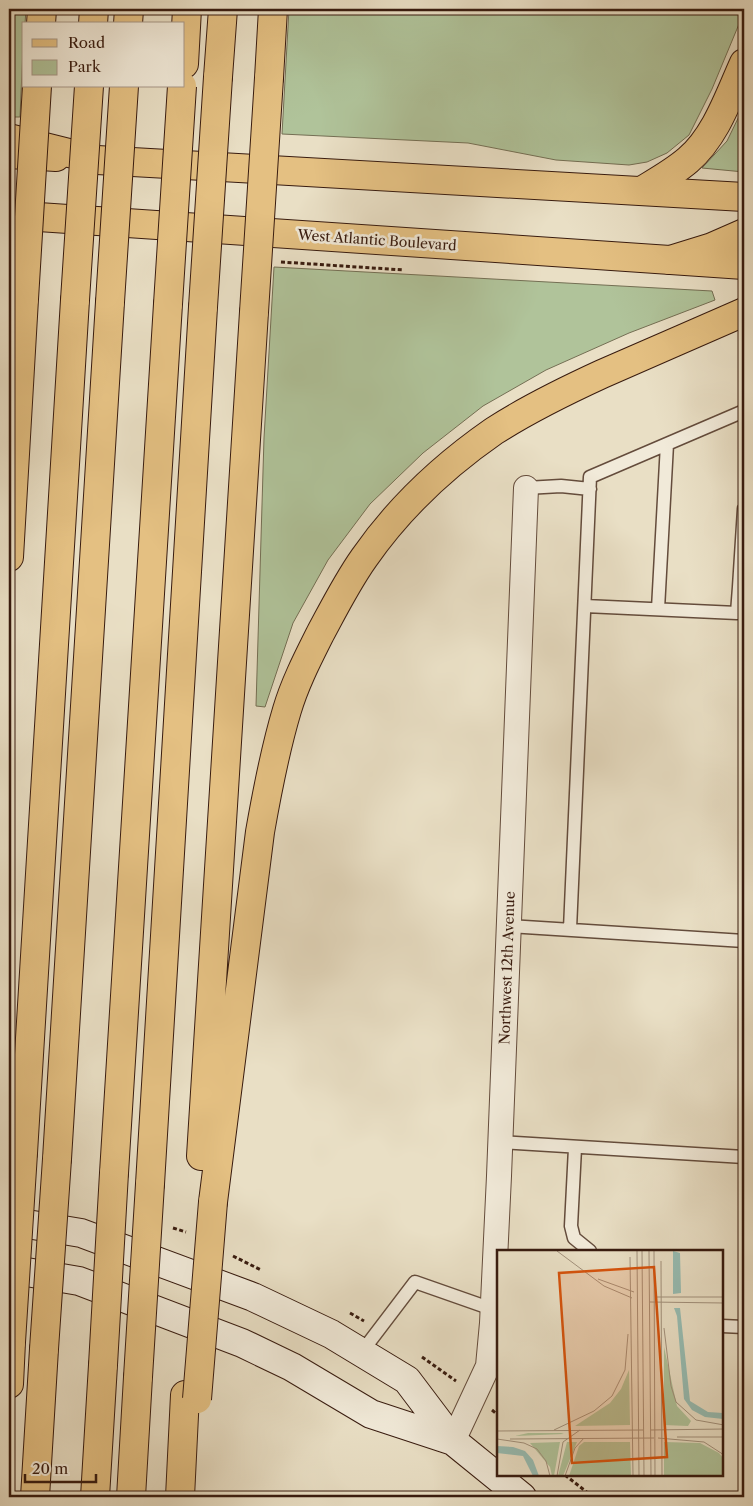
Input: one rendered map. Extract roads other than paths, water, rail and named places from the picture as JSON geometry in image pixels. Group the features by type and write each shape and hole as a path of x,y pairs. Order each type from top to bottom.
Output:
{"main road":[{"path":"41,22 42,9"},
{"path":"93,22 94,9"},
{"path":"128,9 128,22"},
{"path":"185,46 187,9"},
{"path":"131,1497 222,9"},
{"path":"180,1497 191,1397 205,1200 254,312 273,9"},
{"path":"643,190 676,170 690,159 699,148 718,119 744,63"},
{"path":"9,557 37,88"},
{"path":"9,1384 89,88"},
{"path":"35,1497 124,88"},
{"path":"95,1497 182,88"},
{"path":"9,138 93,159"},
{"path":"9,154 744,197"},
{"name":"West Atlantic Boulevard","path":"9,216 744,265"},
{"path":"670,260 719,244 744,233"},
{"path":"205,1200 260,832 269,784 287,711 295,688 313,648 351,578 364,557 425,487 494,431 544,402 583,383 744,312"},
{"path":"9,1221 81,1233 244,1293 331,1334 407,1380 453,1441 522,1497"},
{"path":"9,1269 79,1281 242,1343 292,1367 371,1414 453,1441"},
{"path":"190,1497 191,1397"}],"street":[{"name":"Northwest 12th Avenue","path":"453,1441 488,1366 500,1142 526,488"}],"lane":[{"path":"570,930 590,477 744,411"},
{"path":"658,609 667,444"},
{"path":"526,488 561,486 590,489"},
{"path":"585,606 737,613 742,587 744,509"},
{"path":"509,926 744,941"},
{"path":"500,1142 744,1158"},
{"path":"575,1148 571,1226 574,1238 589,1250"},
{"path":"361,1353 415,1282 492,1309"},
{"path":"723,1326 744,1327"}]}
